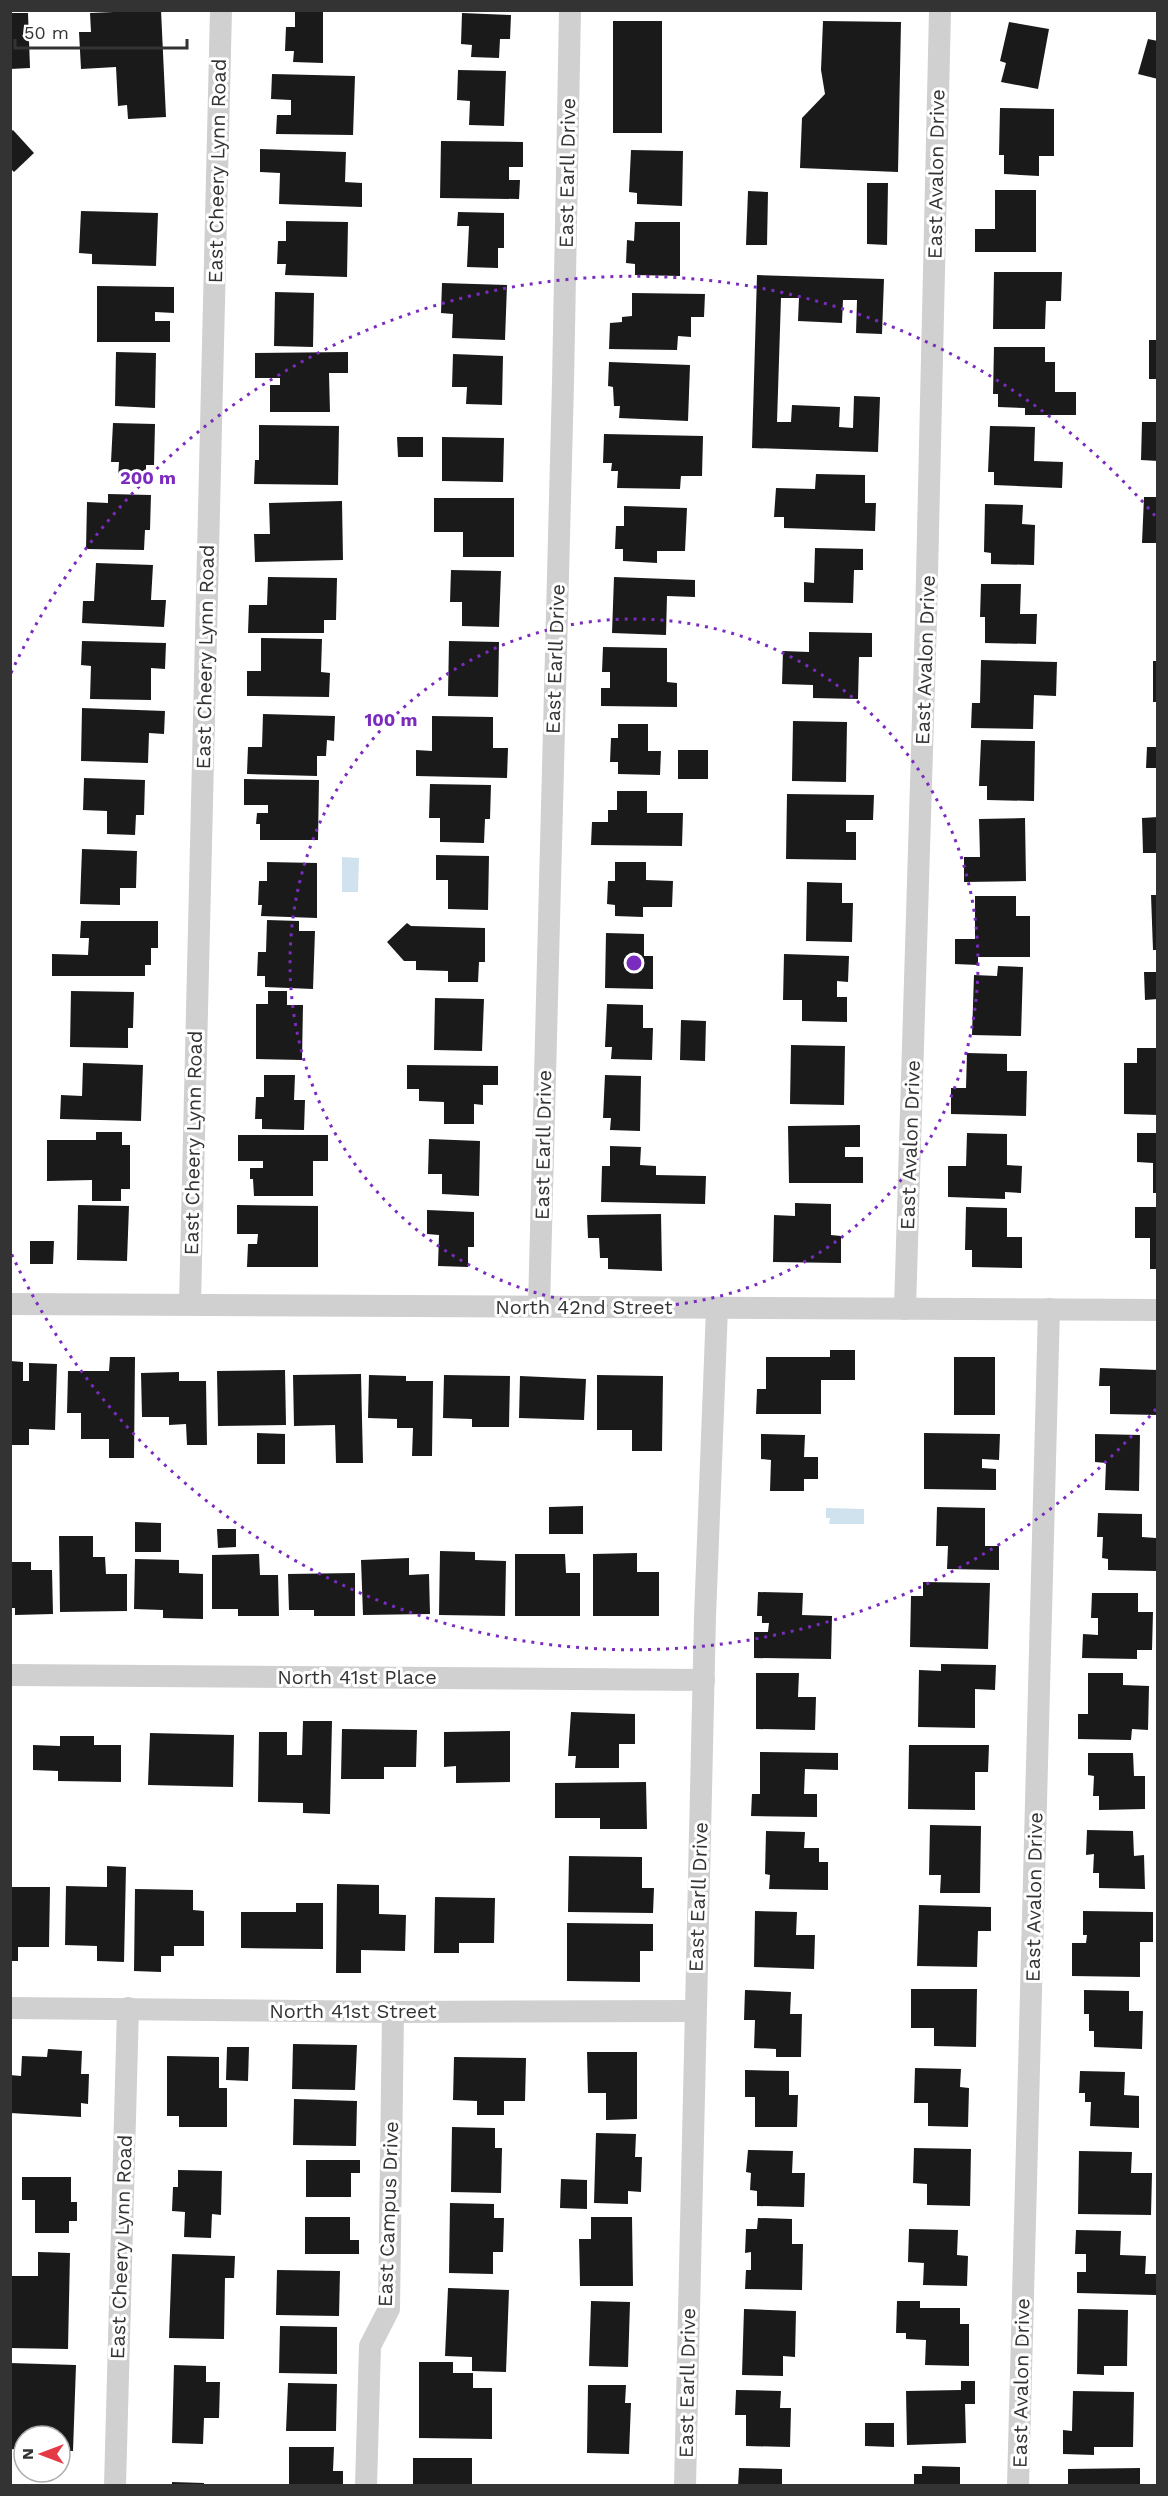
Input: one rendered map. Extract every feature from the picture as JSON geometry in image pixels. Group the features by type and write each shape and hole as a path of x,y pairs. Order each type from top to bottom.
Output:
{"street":[{"name":"East Cheery Lynn Road","path":"190,1304 221,10"},
{"name":"East Earll Drive","path":"539,1307 564,372 570,10"},
{"name":"East Avalon Drive","path":"905,1309 926,631 940,10"},
{"name":"North 42nd Street","path":"10,1304 1158,1310"},
{"name":"East Earll Drive","path":"685,2486 695,2011 717,1308"},
{"name":"East Avalon Drive","path":"1018,2486 1049,1309"},
{"name":"North 41st Place","path":"10,1675 705,1680"},
{"name":"North 41st Street","path":"10,2008 393,2012 695,2011"},
{"name":"East Cheery Lynn Road","path":"115,2486 128,2008"},
{"name":"East Campus Drive","path":"366,2486 370,2346 389,2309 393,2012"}],"water":[{"path":"342,857 359,858 358,892 342,892"},
{"path":"826,1508 864,1509 864,1524 829,1524 830,1518 826,1518"}],"building":[{"path":"161,10 166,117 128,119 127,105 118,106 116,67 81,69 79,32 91,32 90,13"},
{"path":"295,10 323,10 323,63 293,62 294,51 285,51 286,27 295,27"},
{"path":"10,13 28,13 30,68 10,69"},
{"path":"462,13 511,15 510,39 500,39 499,58 471,57 472,45 461,44"},
{"path":"613,21 662,21 662,133 613,133"},
{"path":"823,21 901,22 898,172 800,168 802,118 825,94 821,70"},
{"path":"1009,22 1049,29 1038,89 1001,82 1006,63 1000,61"},
{"path":"1148,39 1158,41 1158,79 1138,74"},
{"path":"458,70 506,71 504,126 469,125 470,101 457,100"},
{"path":"272,74 355,76 353,135 276,134 277,115 291,115 291,100 271,99"},
{"path":"1000,108 1054,109 1054,156 1039,156 1039,176 1004,174 1004,155 999,155"},
{"path":"13,130 34,153 14,172 10,168 10,132"},
{"path":"441,141 523,142 523,167 509,167 509,180 520,180 519,199 440,198"},
{"path":"260,149 346,152 345,182 362,183 362,207 279,204 280,173 260,172"},
{"path":"631,150 683,151 682,206 637,204 637,193 629,192"},
{"path":"867,183 888,183 887,245 867,244"},
{"path":"995,190 1036,190 1036,252 975,252 975,229 995,229"},
{"path":"748,191 768,192 767,245 746,245"},
{"path":"81,211 158,213 156,266 92,264 92,254 79,253"},
{"path":"458,212 504,213 504,248 498,248 498,268 467,267 469,226 457,226"},
{"path":"286,221 348,222 347,277 285,275 286,264 277,264 278,241 286,241"},
{"path":"635,222 680,222 680,276 635,275 635,264 626,263 627,240 634,241"},
{"path":"994,272 1062,272 1061,301 1046,301 1045,329 993,329"},
{"path":"757,275 884,279 882,334 856,333 857,300 843,300 842,323 798,321 799,298 781,298 777,422 791,422 792,405 840,407 839,427 853,428 854,396 880,397 878,452 752,448"},
{"path":"442,283 507,285 505,340 452,338 453,314 441,313"},
{"path":"97,286 174,287 174,313 155,312 155,321 170,321 170,342 97,342"},
{"path":"275,292 314,293 313,347 274,346"},
{"path":"632,293 705,294 704,317 691,317 691,337 678,336 677,350 609,349 610,323 622,322 622,317 632,316"},
{"path":"1149,340 1158,340 1158,379 1149,379"},
{"path":"994,347 1045,347 1045,362 1055,362 1055,392 1076,392 1076,415 1025,415 1025,408 998,407 998,394 993,394"},
{"path":"116,352 156,353 155,408 115,406"},
{"path":"348,352 348,373 329,373 330,412 270,412 270,385 280,385 280,378 255,378 255,353"},
{"path":"453,354 503,356 502,405 466,404 467,387 452,387"},
{"path":"609,362 690,365 688,421 619,418 620,406 614,406 613,387 608,386"},
{"path":"1142,422 1158,422 1158,461 1141,460"},
{"path":"113,423 155,424 154,465 146,465 146,479 118,478 119,462 111,462"},
{"path":"259,425 339,426 338,485 254,484 255,460 259,460"},
{"path":"990,426 1035,427 1034,461 1063,462 1062,488 994,485 994,472 988,472"},
{"path":"604,434 703,436 702,476 681,476 680,489 617,488 618,471 611,471 612,463 603,463"},
{"path":"397,437 423,437 423,457 398,457"},
{"path":"442,437 504,438 503,482 442,481"},
{"path":"816,474 865,475 865,503 876,503 875,531 784,528 784,517 774,517 776,488 815,489"},
{"path":"108,494 151,495 150,530 145,530 144,550 86,549 87,502 108,503"},
{"path":"1144,497 1158,497 1158,543 1142,543"},
{"path":"434,498 514,498 514,557 463,557 463,532 434,532"},
{"path":"342,501 343,560 255,562 254,534 270,534 269,503"},
{"path":"985,504 1023,505 1022,524 1035,525 1034,565 991,564 991,553 984,552"},
{"path":"624,506 687,508 685,551 657,551 657,563 623,561 623,549 615,549 616,526 624,526"},
{"path":"815,548 863,549 863,570 854,570 853,603 804,602 804,582 814,583"},
{"path":"96,563 153,565 151,600 166,600 164,627 82,623 83,601 94,601"},
{"path":"451,570 501,571 499,627 462,626 462,602 450,602"},
{"path":"268,577 337,578 336,620 324,620 324,633 248,633 249,605 267,605"},
{"path":"614,577 695,580 695,597 667,596 666,635 612,633"},
{"path":"981,584 1021,584 1020,614 1037,614 1036,644 985,643 985,617 980,617"},
{"path":"809,632 872,633 872,657 859,657 858,699 813,698 813,685 782,684 783,651 809,652"},
{"path":"261,638 322,639 321,672 330,673 329,697 247,696 247,671 261,671"},
{"path":"82,641 166,643 165,669 151,668 151,700 90,699 91,666 81,665"},
{"path":"449,641 499,642 498,697 448,696"},
{"path":"603,647 667,648 667,682 677,683 677,707 601,706 601,688 610,688 610,672 602,672"},
{"path":"981,660 1057,662 1056,696 1034,695 1033,729 971,728 972,703 980,703"},
{"path":"1153,661 1158,661 1158,702 1153,702"},
{"path":"82,708 165,711 164,734 149,733 148,763 81,761"},
{"path":"263,714 335,716 334,741 327,740 326,756 317,756 317,776 247,774 248,747 262,747"},
{"path":"432,716 493,717 493,748 508,748 507,778 416,776 416,750 432,751"},
{"path":"793,721 847,722 846,782 792,781"},
{"path":"618,724 648,724 648,751 661,751 660,775 618,774 618,762 610,762 611,738 618,738"},
{"path":"981,740 1035,741 1034,801 987,800 987,786 979,786"},
{"path":"1147,747 1158,747 1158,768 1146,768"},
{"path":"678,750 708,750 708,779 678,779"},
{"path":"84,778 145,780 144,815 136,815 135,835 107,834 107,811 83,810"},
{"path":"244,779 319,780 318,840 260,840 260,824 256,824 257,813 268,813 268,805 244,805"},
{"path":"430,784 491,785 490,819 485,819 484,843 440,842 440,818 429,818"},
{"path":"617,791 647,791 647,813 683,813 682,846 591,845 592,822 608,822 608,810 617,810"},
{"path":"787,794 874,795 873,820 846,820 846,832 856,832 856,860 786,859"},
{"path":"1158,817 1158,853 1143,853 1142,818"},
{"path":"1025,818 1026,881 964,882 964,857 980,857 979,819"},
{"path":"82,849 137,851 136,888 120,888 120,905 80,904"},
{"path":"436,855 489,856 488,910 448,909 448,880 436,880"},
{"path":"267,862 317,863 317,918 261,916 262,905 258,905 259,881 267,881"},
{"path":"615,862 646,862 646,880 673,881 672,907 643,907 643,917 615,916 615,905 607,904 608,881 615,881"},
{"path":"807,882 842,883 842,903 853,903 852,942 806,941"},
{"path":"1151,895 1158,895 1158,950 1153,950"},
{"path":"975,896 1016,896 1016,916 1030,916 1030,957 978,957 978,965 955,964 955,939 975,939"},
{"path":"267,920 299,921 299,931 315,931 313,989 265,987 265,976 257,976 258,952 266,952"},
{"path":"81,921 158,921 158,948 151,948 151,965 145,965 145,976 52,976 52,954 88,955 89,938 80,938"},
{"path":"407,923 411,926 485,928 485,962 479,962 478,982 448,982 448,971 416,970 416,961 404,961 387,942"},
{"path":"606,933 644,934 644,956 653,956 653,989 605,988"},
{"path":"784,954 849,956 848,982 837,981 837,997 847,997 847,1022 802,1021 802,1000 783,1000"},
{"path":"998,966 1023,967 1021,1036 972,1035 974,975 997,976"},
{"path":"1144,972 1158,972 1158,999 1145,1000"},
{"path":"71,991 134,992 133,1028 128,1028 128,1048 70,1047"},
{"path":"268,991 287,991 287,1005 303,1005 302,1060 256,1059 256,1004 268,1004"},
{"path":"435,998 484,999 482,1051 434,1050"},
{"path":"607,1004 643,1005 643,1028 653,1028 652,1060 611,1059 612,1047 605,1047"},
{"path":"681,1020 706,1021 705,1061 680,1060"},
{"path":"791,1045 845,1046 844,1105 790,1104"},
{"path":"1137,1048 1158,1048 1158,1115 1124,1114 1124,1063 1137,1063"},
{"path":"967,1053 1007,1054 1007,1071 1027,1071 1026,1116 951,1114 951,1088 966,1088"},
{"path":"83,1063 143,1065 141,1121 60,1119 61,1095 82,1096"},
{"path":"407,1065 498,1066 498,1085 483,1085 483,1105 474,1104 474,1124 444,1124 444,1102 419,1101 419,1089 407,1089"},
{"path":"264,1075 295,1075 294,1100 305,1100 304,1130 262,1129 262,1119 255,1119 256,1097 264,1097"},
{"path":"605,1075 641,1076 640,1131 610,1130 611,1118 603,1118"},
{"path":"860,1125 860,1147 845,1147 845,1157 863,1157 863,1183 789,1183 788,1126"},
{"path":"96,1132 122,1132 122,1145 130,1145 130,1189 121,1189 121,1201 92,1201 92,1180 47,1181 47,1140 96,1140"},
{"path":"967,1133 1007,1134 1007,1165 1022,1166 1021,1193 1005,1192 1005,1199 948,1197 948,1166 966,1166"},
{"path":"1137,1133 1158,1133 1158,1193 1153,1193 1153,1163 1137,1162"},
{"path":"238,1135 328,1135 328,1161 313,1161 313,1196 254,1196 250,1168 263,1168 263,1161 238,1161"},
{"path":"429,1139 480,1141 479,1196 442,1194 442,1174 428,1174"},
{"path":"610,1146 641,1147 640,1165 656,1166 656,1175 706,1176 705,1204 601,1202 602,1166 610,1166"},
{"path":"795,1203 831,1204 831,1235 841,1236 841,1263 773,1262 774,1215 795,1216"},
{"path":"78,1205 129,1206 127,1261 77,1260"},
{"path":"237,1205 318,1206 318,1267 247,1267 248,1244 257,1244 258,1234 237,1234"},
{"path":"966,1207 1007,1208 1007,1237 1022,1237 1022,1268 972,1267 972,1250 965,1250"},
{"path":"1135,1207 1158,1207 1158,1269 1150,1269 1150,1238 1135,1238"},
{"path":"427,1210 474,1212 474,1247 468,1247 468,1267 438,1266 439,1235 427,1234"},
{"path":"661,1214 662,1271 608,1269 608,1258 600,1258 599,1238 588,1238 587,1215"},
{"path":"30,1241 54,1241 53,1264 30,1264"},
{"path":"830,1350 855,1350 855,1380 821,1380 821,1414 756,1414 757,1389 766,1389 766,1357 830,1357"},
{"path":"110,1357 135,1357 134,1458 109,1458 109,1439 81,1439 81,1413 67,1413 68,1371 109,1371"},
{"path":"954,1357 995,1357 995,1415 954,1415"},
{"path":"10,1361 23,1362 23,1381 29,1381 29,1363 57,1364 55,1430 29,1429 29,1445 10,1445"},
{"path":"1100,1368 1158,1370 1157,1415 1110,1414 1110,1386 1099,1386"},
{"path":"285,1370 286,1425 218,1426 217,1371"},
{"path":"179,1372 179,1381 206,1381 207,1445 187,1445 186,1424 169,1425 169,1417 142,1417 141,1373"},
{"path":"361,1374 363,1463 336,1463 335,1425 294,1426 293,1375"},
{"path":"369,1375 406,1376 406,1381 433,1381 432,1456 412,1456 413,1428 397,1428 397,1419 368,1418"},
{"path":"444,1375 510,1376 509,1427 472,1427 472,1419 443,1418"},
{"path":"597,1375 663,1376 662,1451 632,1451 632,1430 597,1430"},
{"path":"520,1376 586,1379 584,1420 519,1418"},
{"path":"257,1433 285,1434 285,1464 257,1464"},
{"path":"924,1433 1000,1434 999,1460 982,1459 982,1468 996,1469 996,1490 924,1489"},
{"path":"761,1434 805,1435 804,1457 818,1457 818,1479 804,1479 804,1491 770,1491 771,1460 761,1459"},
{"path":"1095,1434 1140,1435 1139,1491 1105,1490 1106,1463 1095,1462"},
{"path":"583,1506 583,1534 549,1534 549,1507"},
{"path":"937,1507 985,1508 985,1546 999,1546 999,1570 947,1569 948,1546 936,1546"},
{"path":"1098,1513 1142,1514 1142,1537 1156,1538 1156,1571 1108,1570 1108,1559 1102,1558 1103,1537 1097,1537"},
{"path":"135,1522 161,1523 161,1552 135,1552"},
{"path":"217,1529 236,1529 236,1547 218,1548"},
{"path":"59,1536 93,1536 93,1557 105,1557 106,1574 127,1574 127,1611 60,1612"},
{"path":"440,1551 475,1552 475,1560 506,1561 505,1616 439,1615"},
{"path":"637,1553 637,1572 659,1572 659,1616 593,1616 593,1554"},
{"path":"259,1554 260,1575 278,1575 279,1616 238,1616 238,1609 212,1609 212,1555"},
{"path":"515,1554 565,1554 566,1573 580,1573 580,1616 515,1616"},
{"path":"409,1558 409,1575 429,1574 430,1614 363,1615 361,1560"},
{"path":"135,1559 179,1560 179,1573 203,1574 203,1619 163,1618 163,1610 134,1609"},
{"path":"10,1562 31,1562 31,1570 52,1570 53,1614 15,1615 15,1608 10,1608"},
{"path":"355,1573 355,1616 314,1616 314,1610 289,1610 288,1574"},
{"path":"923,1582 990,1583 988,1649 910,1647 911,1596 923,1596"},
{"path":"758,1592 803,1593 802,1615 832,1616 831,1659 754,1658 754,1632 768,1632 769,1623 762,1623 762,1616 757,1616"},
{"path":"1092,1593 1138,1593 1138,1612 1153,1612 1152,1650 1137,1650 1137,1659 1082,1658 1083,1634 1098,1635 1098,1618 1091,1618"},
{"path":"941,1664 996,1665 995,1690 975,1689 975,1728 918,1727 919,1670 941,1671"},
{"path":"756,1673 799,1673 798,1697 816,1697 815,1730 756,1729"},
{"path":"1088,1673 1123,1673 1123,1685 1149,1686 1148,1730 1132,1729 1131,1740 1078,1739 1078,1714 1088,1714"},
{"path":"571,1712 635,1714 635,1744 619,1744 619,1768 575,1768 576,1756 568,1756"},
{"path":"303,1721 332,1721 330,1814 303,1813 303,1803 258,1802 259,1732 287,1732 287,1755 302,1755"},
{"path":"342,1729 417,1730 416,1767 384,1767 384,1779 341,1779"},
{"path":"510,1731 510,1782 456,1783 456,1766 444,1767 444,1732"},
{"path":"150,1733 234,1735 233,1787 148,1785"},
{"path":"60,1736 94,1736 94,1745 121,1745 121,1782 58,1781 58,1771 33,1770 33,1745 60,1746"},
{"path":"909,1745 989,1745 988,1772 975,1772 975,1810 908,1809"},
{"path":"760,1752 838,1753 838,1770 805,1769 804,1794 817,1794 817,1817 751,1816 752,1794 760,1794"},
{"path":"1088,1753 1133,1753 1134,1776 1145,1776 1145,1809 1099,1810 1099,1796 1093,1796 1094,1776 1088,1775"},
{"path":"646,1782 647,1829 600,1829 600,1818 555,1818 555,1783"},
{"path":"930,1825 981,1826 980,1893 940,1893 941,1875 929,1875"},
{"path":"1087,1830 1133,1831 1134,1856 1144,1855 1145,1889 1099,1888 1099,1873 1093,1873 1094,1854 1086,1855"},
{"path":"766,1831 805,1832 804,1848 819,1848 819,1862 828,1862 828,1890 769,1889 770,1875 765,1874"},
{"path":"569,1856 642,1857 642,1888 654,1888 653,1913 568,1912"},
{"path":"107,1866 126,1867 124,1962 97,1961 97,1946 65,1945 66,1886 107,1887"},
{"path":"337,1884 379,1885 379,1914 406,1915 405,1951 361,1950 361,1973 336,1973"},
{"path":"10,1887 50,1887 49,1947 18,1947 18,1961 10,1961"},
{"path":"135,1889 193,1890 193,1910 204,1911 204,1946 174,1946 174,1956 161,1956 161,1972 134,1971"},
{"path":"435,1897 495,1898 494,1943 459,1943 459,1953 434,1953"},
{"path":"296,1903 323,1903 323,1949 241,1948 241,1912 296,1912"},
{"path":"919,1905 991,1907 991,1931 978,1931 977,1967 917,1966"},
{"path":"755,1911 797,1912 796,1935 815,1935 814,1969 754,1967"},
{"path":"1083,1911 1153,1912 1153,1942 1140,1942 1140,1977 1072,1976 1072,1943 1086,1943 1087,1935 1083,1935"},
{"path":"567,1923 653,1924 653,1951 640,1951 640,1982 567,1981"},
{"path":"911,1989 977,1989 976,2047 934,2046 934,2028 911,2028"},
{"path":"745,1990 791,1992 790,2014 802,2014 801,2057 776,2057 776,2049 754,2048 755,2020 744,2020"},
{"path":"1084,1990 1129,1991 1129,2011 1143,2011 1142,2049 1094,2047 1094,2031 1089,2031 1089,2014 1084,2014"},
{"path":"293,2044 357,2045 355,2090 292,2089"},
{"path":"227,2047 249,2047 248,2081 226,2080"},
{"path":"48,2049 82,2051 81,2074 89,2074 88,2104 81,2103 81,2117 10,2113 10,2075 21,2076 22,2056 47,2057"},
{"path":"587,2052 637,2052 637,2119 606,2120 606,2093 588,2093"},
{"path":"167,2056 219,2057 219,2088 227,2088 227,2127 179,2127 179,2116 167,2116"},
{"path":"454,2057 526,2058 525,2101 504,2101 504,2115 477,2115 477,2101 453,2100"},
{"path":"915,2068 961,2069 960,2087 969,2088 968,2127 928,2126 928,2103 914,2103"},
{"path":"745,2070 789,2071 789,2095 798,2095 797,2127 755,2127 755,2097 745,2097"},
{"path":"1080,2071 1125,2072 1124,2095 1139,2096 1139,2128 1090,2126 1091,2102 1085,2102 1085,2093 1079,2093"},
{"path":"294,2099 357,2101 356,2146 293,2145"},
{"path":"452,2127 495,2128 495,2148 502,2148 501,2193 451,2192"},
{"path":"596,2133 636,2134 635,2157 642,2157 641,2192 628,2191 628,2204 594,2203"},
{"path":"914,2148 971,2149 970,2206 927,2205 927,2184 913,2183"},
{"path":"748,2150 793,2151 792,2173 805,2173 804,2207 757,2206 757,2191 750,2190 751,2173 746,2172"},
{"path":"1079,2151 1132,2152 1131,2173 1152,2173 1151,2215 1078,2214"},
{"path":"306,2160 360,2160 360,2173 351,2173 351,2197 306,2197"},
{"path":"178,2170 222,2171 221,2215 212,2214 211,2238 184,2237 185,2212 172,2211 173,2187 178,2187"},
{"path":"22,2177 71,2177 71,2202 77,2202 77,2221 69,2221 69,2233 35,2233 35,2200 22,2200"},
{"path":"561,2179 587,2180 587,2209 560,2208"},
{"path":"450,2203 494,2204 494,2218 504,2218 503,2252 493,2252 493,2274 449,2273"},
{"path":"305,2217 350,2217 350,2240 359,2240 359,2254 305,2254"},
{"path":"591,2217 632,2217 633,2286 580,2286 579,2239 591,2239"},
{"path":"758,2218 792,2219 792,2244 803,2244 802,2290 745,2289 746,2270 751,2270 751,2252 745,2253 746,2229 757,2229"},
{"path":"909,2229 958,2230 957,2255 968,2256 967,2286 923,2285 924,2263 908,2262"},
{"path":"1076,2230 1121,2231 1120,2255 1146,2256 1145,2274 1156,2274 1156,2295 1077,2293 1077,2272 1086,2272 1086,2254 1075,2254"},
{"path":"38,2252 70,2253 68,2349 10,2348 10,2276 38,2276"},
{"path":"172,2254 235,2256 234,2278 225,2278 224,2339 169,2338"},
{"path":"277,2270 340,2271 339,2316 276,2315"},
{"path":"448,2288 509,2290 506,2372 472,2371 472,2357 445,2356"},
{"path":"591,2301 630,2302 628,2367 589,2366"},
{"path":"897,2301 920,2301 920,2308 960,2308 960,2324 969,2324 969,2366 925,2365 926,2340 906,2339 906,2333 896,2333"},
{"path":"744,2309 796,2311 795,2357 783,2356 783,2376 742,2375"},
{"path":"1078,2309 1128,2310 1127,2366 1104,2366 1104,2375 1077,2374"},
{"path":"280,2326 337,2327 337,2374 279,2373"},
{"path":"419,2362 453,2362 453,2373 473,2373 473,2388 492,2388 492,2439 419,2438"},
{"path":"10,2363 76,2365 73,2451 72,2424 12,2424 12,2449 10,2449"},
{"path":"174,2365 206,2366 206,2382 220,2382 219,2418 204,2418 203,2444 172,2443"},
{"path":"961,2381 975,2381 975,2404 965,2404 966,2443 907,2445 906,2391 961,2390"},
{"path":"288,2383 337,2384 336,2431 286,2431"},
{"path":"588,2385 626,2385 625,2403 631,2403 629,2454 587,2453"},
{"path":"736,2390 781,2391 780,2408 791,2408 790,2447 746,2446 746,2415 735,2415"},
{"path":"1073,2391 1134,2392 1133,2447 1094,2447 1094,2455 1063,2454 1063,2430 1072,2431"},
{"path":"865,2423 894,2423 894,2447 865,2446"},
{"path":"289,2447 334,2447 333,2471 343,2471 343,2485 289,2484"},
{"path":"413,2458 472,2458 472,2486 413,2486"},
{"path":"922,2466 960,2467 960,2486 914,2486 914,2474 922,2474"},
{"path":"739,2468 782,2469 782,2486 738,2486"},
{"path":"1140,2468 1140,2486 1068,2486 1068,2469"},
{"path":"172,2482 204,2483 204,2486 172,2486"}]}
